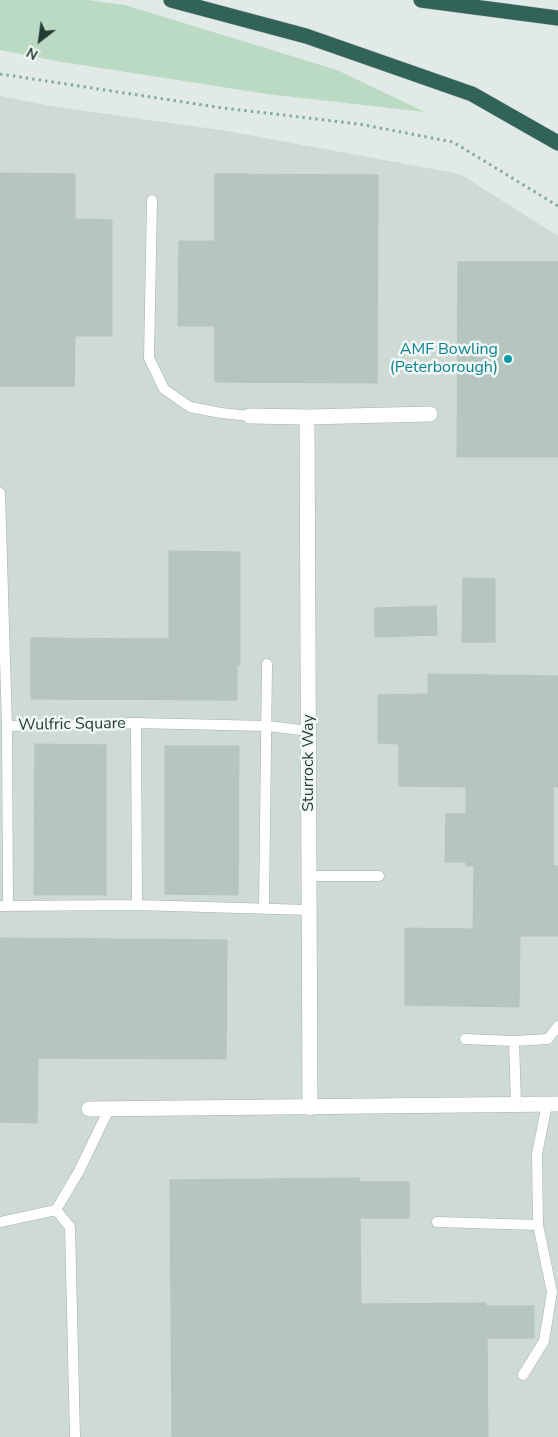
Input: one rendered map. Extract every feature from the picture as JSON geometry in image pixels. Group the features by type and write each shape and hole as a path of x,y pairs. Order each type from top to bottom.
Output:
{"highway":[{"path":"171,0 306,36 472,94 558,142"},
{"path":"421,0 558,18"}],"street":[{"path":"250,416 306,418 430,414"},
{"name":"Sturrock Way","path":"306,418 310,1108"},
{"path":"90,1110 552,1104"}],"lane":[{"path":"152,200 149,358 164,389 190,407 221,414 250,416"},
{"path":"0,495 2,655 7,726"},
{"path":"264,907 268,726 267,664"},
{"name":"Wulfric Square","path":"309,731 268,726 136,723 7,726 4,905 264,907 309,910"},
{"name":"Wulfric Square","path":"136,723 137,905"},
{"path":"310,876 379,876"},
{"path":"465,1039 514,1041 548,1039 558,1026"},
{"path":"514,1041 516,1104"},
{"path":"524,1376 544,1342 552,1292 538,1225 537,1154 552,1104"},
{"path":"0,1222 56,1210 79,1171 109,1109"},
{"path":"56,1210 70,1227 75,1437"},
{"path":"437,1222 538,1225"}],"path":[{"path":"0,74 79,88 359,124 453,142 558,206"}],"shaded area":[{"path":"0,96 57,107 227,131 460,174 558,236 558,1437 0,1437"}],"green space":[{"path":"0,0 88,0 125,5 337,70 425,112 267,94 56,61 0,50"}],"building":[{"path":"0,173 75,174 75,219 112,220 112,336 75,336 74,386 0,386"},
{"path":"215,174 378,175 377,383 215,382 215,326 178,326 179,241 215,241"},
{"name":"AMF Bowling (Peterborough)","path":"458,262 558,262 558,457 457,457"},
{"path":"169,551 240,552 240,665 237,666 237,700 31,699 31,638 169,639"},
{"path":"463,578 495,579 495,642 462,642"},
{"path":"436,606 437,635 375,637 375,608"},
{"path":"428,674 558,676 558,787 553,787 553,866 558,866 558,936 520,936 519,1007 405,1005 405,928 473,929 474,866 466,866 466,862 445,862 446,814 466,814 466,787 399,786 399,744 378,743 378,695 428,694"},
{"path":"35,744 106,745 106,895 34,895"},
{"path":"165,746 239,746 238,895 165,894"},
{"path":"0,938 227,940 226,1059 38,1058 37,1123 0,1122"},
{"path":"360,1178 359,1182 409,1182 409,1218 360,1218 361,1304 486,1303 486,1306 534,1306 534,1338 487,1338 488,1437 172,1437 170,1180"}],"place":[{"name":"AMF Bowling (Peterborough)","path":"508,359"}]}
